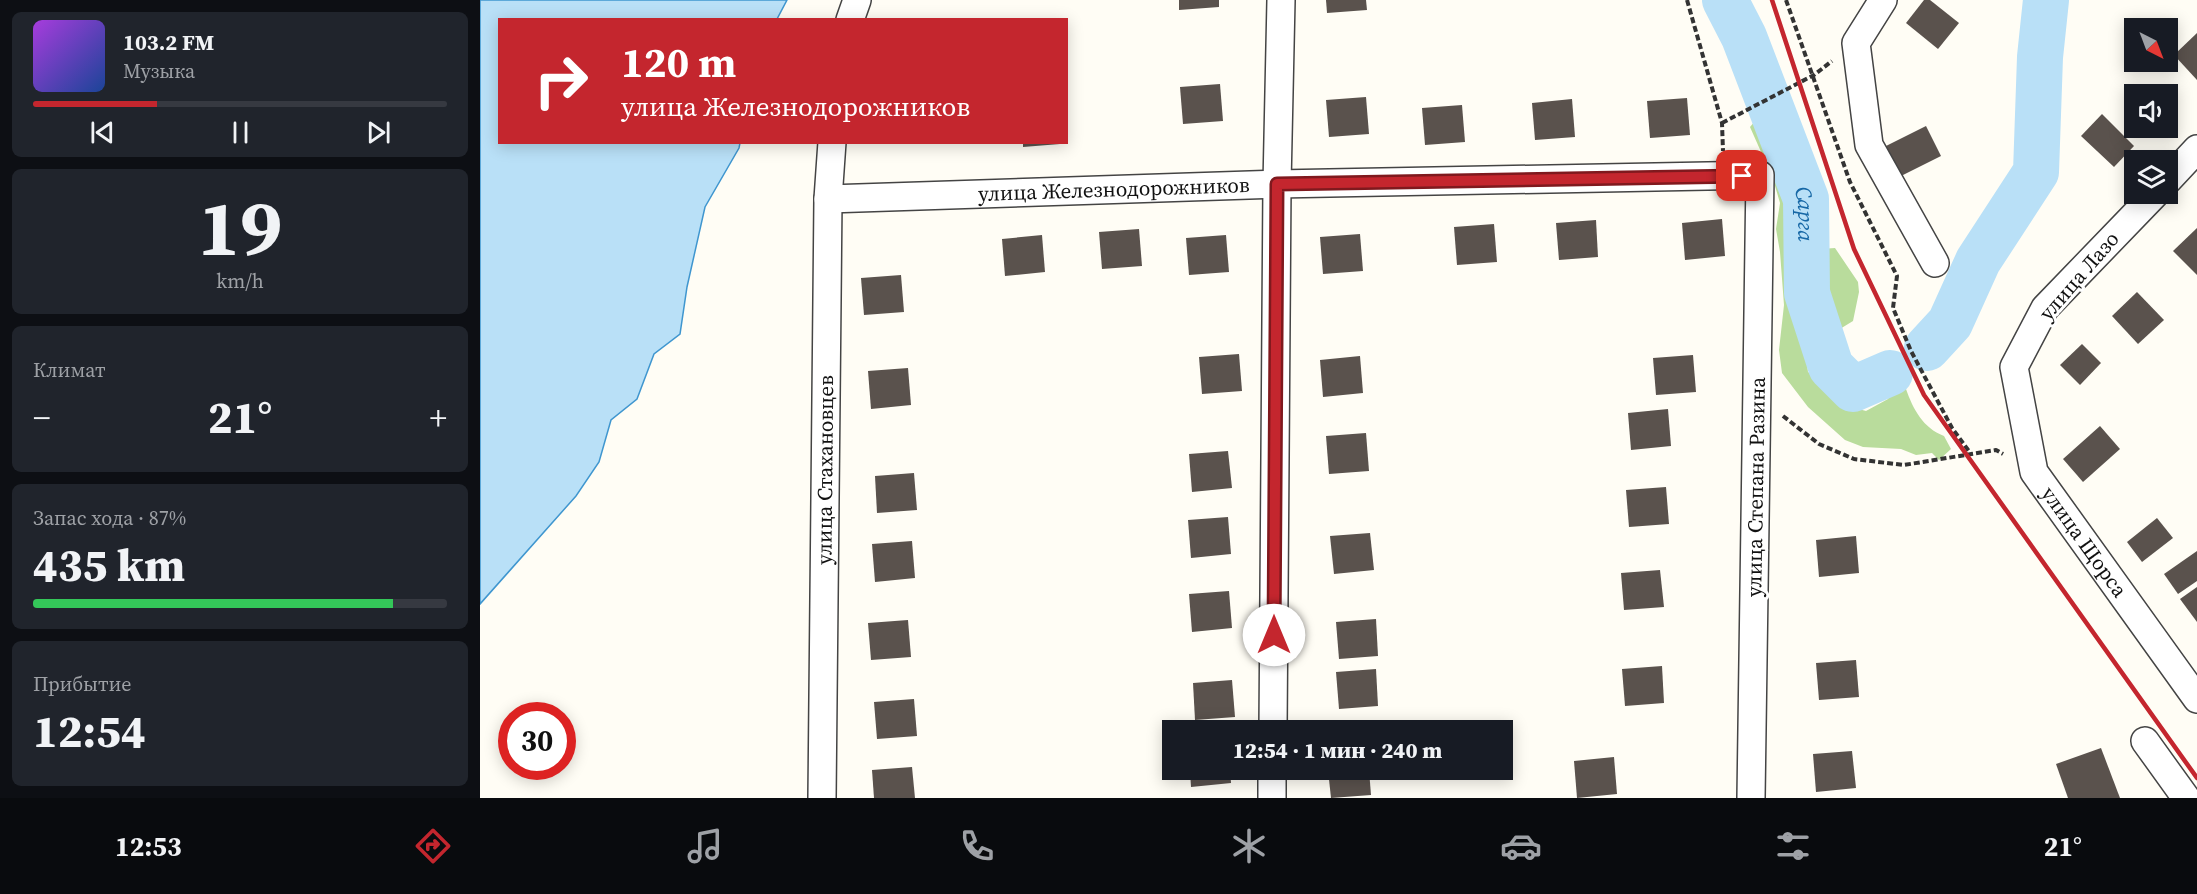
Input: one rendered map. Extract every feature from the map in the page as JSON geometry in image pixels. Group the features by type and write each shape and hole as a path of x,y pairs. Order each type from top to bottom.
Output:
{"street":[{"path":"851,18 857,0"},
{"path":"1273,720 1277,184 1281,0"},
{"path":"1883,0 1856,42 1869,144 1935,263"},
{"name":"улица Стахановцев","path":"822,798 828,199 832,144"},
{"path":"2178,169 2197,149"},
{"name":"улица Железнодорожников","path":"828,199 1277,184 1760,175"},
{"name":"улица Степана Разина","path":"1751,798 1760,175"},
{"name":"улица Лазо","path":"2014,367 2045,308 2145,204"},
{"name":"улица Щорса","path":"2014,367 2034,472 2197,699"},
{"path":"2145,741 2186,798"},
{"path":"1272,780 1272,798"}],"path":[{"path":"1687,0 1722,123 1724,176"},
{"path":"1786,0 1850,182 1897,276 1893,308 1911,351 1952,428 1971,454"},
{"path":"1722,123 1814,75 1856,42"},
{"path":"1757,395 1819,444 1854,459 1904,465 1996,450 2034,472"}],"green space":[{"path":"1770,106 1785,111 1787,125 1781,142 1790,156 1799,161 1807,185 1798,218 1799,234 1806,250 1835,248 1858,282 1859,292 1853,321 1835,332 1834,340 1837,352 1847,366 1852,379 1837,379 1815,354 1806,356 1808,372 1849,404 1866,411 1888,399 1893,390 1906,389 1920,417 1930,428 1944,436 1951,449 1939,460 1932,453 1916,455 1901,449 1863,447 1845,440 1808,407 1782,373 1779,350 1784,305 1776,229 1780,203 1773,179 1750,127"}],"water":[{"path":"480,0 787,0 778,18 498,18 498,144 740,144 705,207 687,287 680,334 654,354 637,399 611,420 599,462 576,496 480,604"}],"building":[{"path":"1179,0 1219,0 1219,7 1179,10"},
{"path":"1326,0 1366,0 1367,10 1327,13"},
{"path":"1924,0 1930,0 1959,23 1938,49 1906,23"},
{"path":"2197,33 2197,80 2178,59 2178,51"},
{"path":"1220,84 1223,121 1183,124 1180,87"},
{"path":"1366,97 1369,134 1329,137 1326,100"},
{"path":"1687,98 1690,135 1650,138 1647,101"},
{"path":"1572,99 1575,137 1535,140 1532,103"},
{"path":"1462,105 1465,142 1425,145 1422,108"},
{"path":"2102,114 2134,146 2130,150 2124,150 2124,156 2114,167 2081,136"},
{"path":"1926,126 1941,156 1901,176 1886,146"},
{"path":"1023,144 1060,144 1023,147"},
{"path":"1722,219 1725,256 1685,260 1682,223"},
{"path":"1596,220 1598,257 1559,260 1556,223"},
{"path":"1494,224 1497,262 1457,265 1454,227"},
{"path":"2197,228 2197,275 2173,251"},
{"path":"1139,229 1142,266 1102,269 1099,232"},
{"path":"1360,234 1363,271 1323,274 1320,237"},
{"path":"1042,235 1045,272 1005,276 1002,239"},
{"path":"1226,235 1229,272 1189,275 1186,238"},
{"path":"901,275 904,312 864,315 861,278"},
{"path":"2137,292 2164,320 2138,344 2112,316"},
{"path":"2082,344 2101,363 2080,385 2060,365"},
{"path":"1239,354 1242,391 1202,394 1199,357"},
{"path":"1693,355 1696,392 1656,395 1653,358"},
{"path":"1360,356 1363,393 1323,397 1320,360"},
{"path":"908,368 911,405 871,409 868,371"},
{"path":"1668,409 1671,446 1631,450 1628,413"},
{"path":"2100,426 2120,449 2083,482 2063,459"},
{"path":"1366,433 1369,471 1329,474 1326,436"},
{"path":"1228,451 1232,488 1192,492 1189,454"},
{"path":"914,473 917,510 877,513 875,476"},
{"path":"1666,487 1669,524 1629,527 1626,490"},
{"path":"1228,517 1231,554 1191,558 1188,520"},
{"path":"2157,518 2173,538 2142,562 2127,542"},
{"path":"1370,533 1374,570 1334,574 1330,536"},
{"path":"1856,536 1859,573 1819,577 1816,540"},
{"path":"912,541 915,578 875,582 872,544"},
{"path":"2197,551 2197,581 2178,594 2164,574"},
{"path":"1660,570 1664,607 1624,610 1621,573"},
{"path":"2197,587 2197,622 2180,599"},
{"path":"1229,591 1232,628 1192,632 1189,594"},
{"path":"1376,619 1378,656 1339,659 1336,622"},
{"path":"908,620 911,657 871,660 868,623"},
{"path":"1856,660 1859,697 1819,700 1816,663"},
{"path":"1662,666 1664,703 1625,706 1622,669"},
{"path":"1376,669 1378,706 1339,709 1336,672"},
{"path":"1232,680 1235,717 1195,720 1193,683"},
{"path":"914,699 917,736 877,739 874,702"},
{"path":"2101,748 2120,798 2068,798 2056,764"},
{"path":"1852,751 1856,788 1816,792 1813,754"},
{"path":"1614,757 1617,794 1577,798 1574,761"},
{"path":"912,767 915,798 874,798 872,770"},
{"path":"1191,780 1231,780 1231,783 1191,787"},
{"path":"1329,780 1370,780 1371,795 1331,798"}],"waterway":[{"name":"Сарга","path":"1725,0 1744,37 1806,199 1807,293 1831,367 1853,389 1890,373"},
{"name":"Сарга","path":"1927,348 1950,323 1978,261 2036,172 2040,57 2046,0"}],"railway":[{"path":"1772,0 1854,249 1924,395 2197,778"}],"route":[{"path":"1274,635 1277,184 1742,176"}]}
